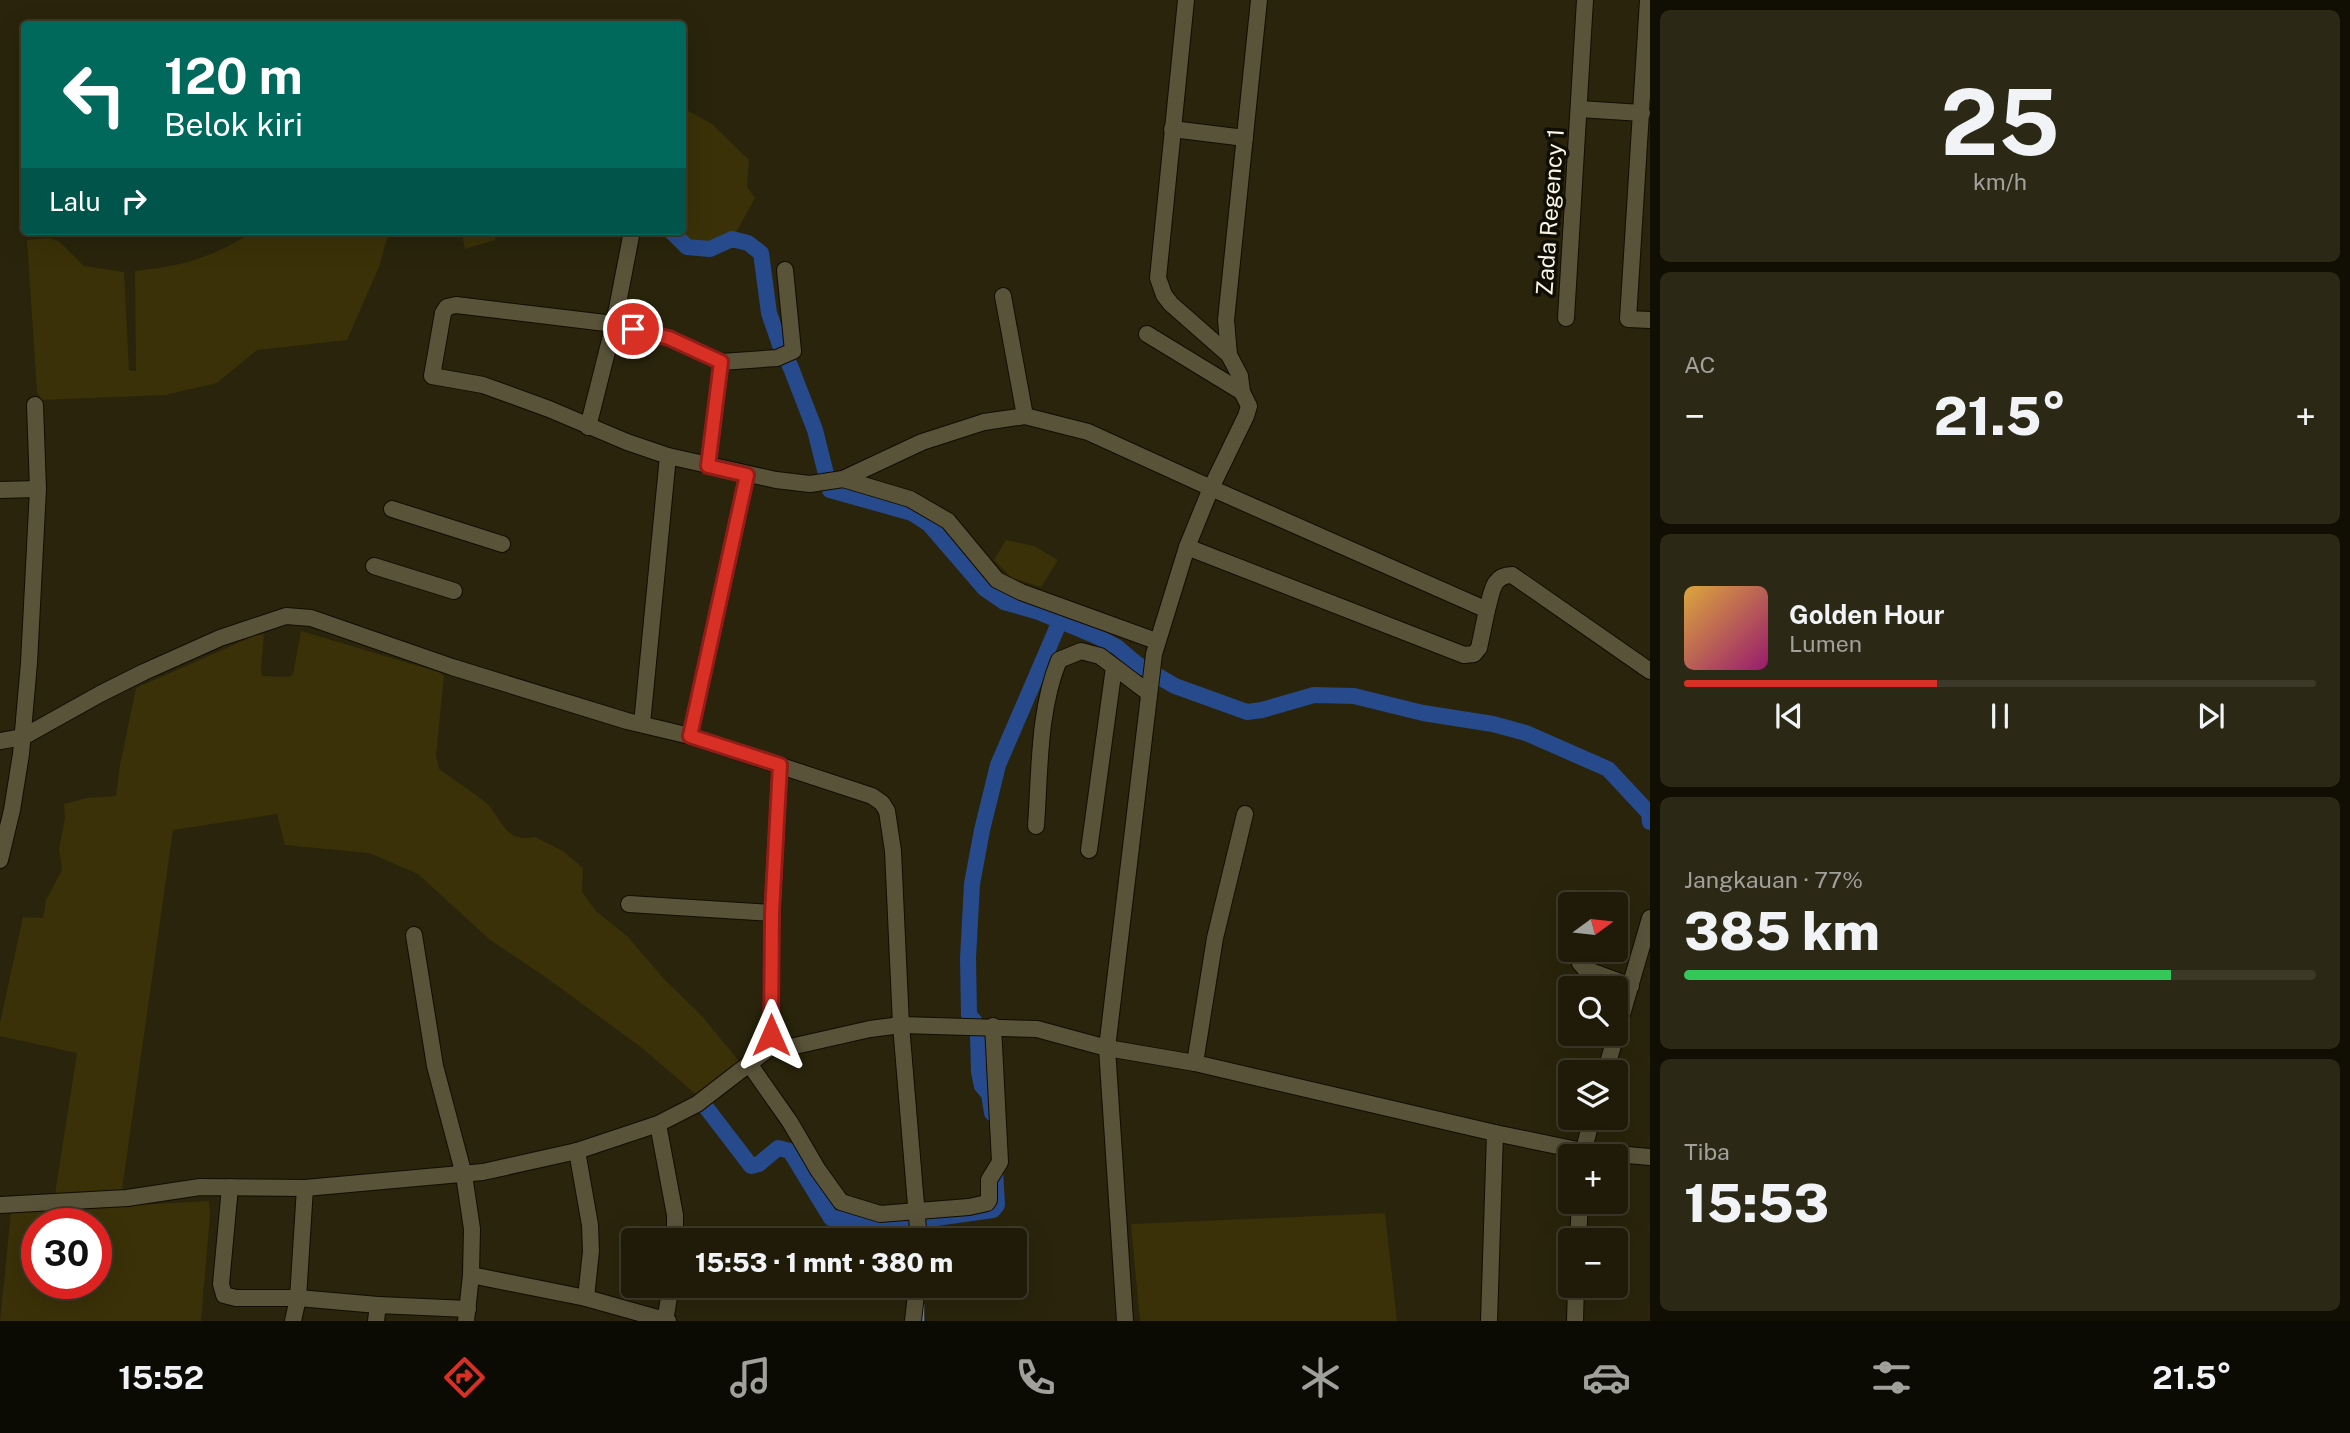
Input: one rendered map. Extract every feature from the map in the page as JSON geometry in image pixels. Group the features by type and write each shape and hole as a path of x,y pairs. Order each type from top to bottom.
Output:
{"street":[{"path":"1125,1321 1107,1048 1155,648 1187,547 1249,406 1242,392 1240,376 1229,355 1171,304 1164,295 1158,278 1186,0"},
{"path":"1229,355 1226,320 1259,0"},
{"name":"Zada Regency 1","path":"1566,318 1585,0"},
{"path":"1648,0 1642,113 1644,175 1628,319 1650,320"},
{"name":"Zada Regency 1","path":"1579,110 1642,113"},
{"path":"1171,129 1245,138"},
{"path":"587,427 614,324 631,235"},
{"path":"785,270 793,351 783,356 721,362 669,338 614,324 456,305 447,307 443,313 432,376 483,385 668,456 747,475 794,483 835,481 910,499 948,521 997,580 1155,648"},
{"path":"1003,296 1025,415"},
{"path":"1147,334 1242,392"},
{"path":"708,466 721,362"},
{"path":"0,860 12,810 23,737 38,489 35,404"},
{"path":"835,481 922,442 984,422 1025,415 1088,432 1488,610"},
{"path":"642,724 668,456"},
{"path":"690,736 747,475"},
{"path":"0,490 38,489"},
{"path":"392,509 502,544"},
{"path":"1187,547 1464,656 1474,654 1479,648 1496,580 1503,575 1512,575 1650,671"},
{"path":"374,566 454,591"},
{"path":"0,741 23,737 100,694 220,638 286,616 312,618 452,667 690,736 872,796 882,803 887,811 892,850 901,1025 918,1228"},
{"path":"1036,826 1050,682 1059,660 1081,650 1100,656 1114,667 1150,685"},
{"path":"1089,850 1114,667"},
{"path":"780,765 772,913 771,1035 775,1044 786,1048 870,1029 901,1025 1037,1029 1107,1048 1195,1063 1558,1148"},
{"path":"1195,1063 1215,938 1245,814"},
{"path":"629,904 772,913"},
{"path":"1609,1060 1650,918"},
{"path":"230,1187 221,1284 224,1295 236,1298 298,1298 377,1313 467,1315 472,1229 464,1175 435,1066 414,935"},
{"path":"1580,962 1585,970 1631,986"},
{"path":"750,1065 841,1202 880,1214 969,1207 987,1203 994,1171 1000,1162 993,1026"},
{"path":"0,1205 127,1198 200,1187 305,1188 464,1175 577,1151 658,1124 696,1104 775,1044"},
{"path":"658,1124 675,1228"},
{"path":"1489,1321 1495,1133"},
{"path":"577,1151 590,1225 591,1251 586,1298"},
{"path":"1628,1156 1650,1157"},
{"path":"293,1321 298,1298 305,1188"},
{"path":"471,1275 586,1298 666,1321 669,1298"},
{"path":"913,1321 916,1298"},
{"path":"1575,1321 1576,1298"}],"shaded area":[{"path":"686,110 712,124 749,160 747,187 755,198 735,234 708,244 689,241 684,235"},
{"path":"248,235 388,235 379,267 347,340 257,350 217,383 165,395 41,400 37,392 27,240 49,238 60,242 84,266 124,272 129,370 136,371 135,271 197,259"},
{"path":"462,235 494,235 495,240 465,249"},
{"path":"1006,540 1034,546 1058,560 1041,587 1012,578 994,560"},
{"path":"301,631 439,672 444,676 436,755 439,769 485,802 510,833 524,838 535,837 563,851 583,868 582,892 596,911 628,937 664,979 700,1014 739,1061 722,1079 698,1096 642,1048 489,939 418,874 369,853 285,845 277,814 173,830 122,1190 55,1194 77,1053 0,1036 0,1023 23,917 43,918 46,900 62,870 59,849 65,818 64,804 87,798 116,796 136,688 256,635 264,634 262,676 289,677 293,674"},
{"path":"209,1201 201,1321 0,1321 11,1212 21,1211 21,1299 112,1299 112,1208 83,1208"},
{"path":"1385,1213 1397,1321 1140,1321 1131,1224"}],"waterway":[{"path":"675,235 687,247 710,249 732,239 748,243 761,253 769,313 815,430 830,490 912,513 929,524 985,589 1004,602 1039,612 1094,635 1175,686 1247,712 1314,695 1354,696 1423,713 1493,724 1526,733 1608,769 1649,813 1650,822"},
{"path":"975,1022 969,1015 968,958 972,884 982,830 998,765 1060,621"},
{"path":"978,1037 979,1072 982,1086 989,1094 992,1113"},
{"path":"705,1106 751,1166 759,1164 778,1148 790,1151 831,1218 909,1222"},
{"path":"922,1220 993,1210 997,1205 995,1170"},
{"path":"922,1304 922,1321"}],"route":[{"path":"633,329 669,338 721,362 708,466 747,475 690,736 780,765 772,913 771,1035"}]}
